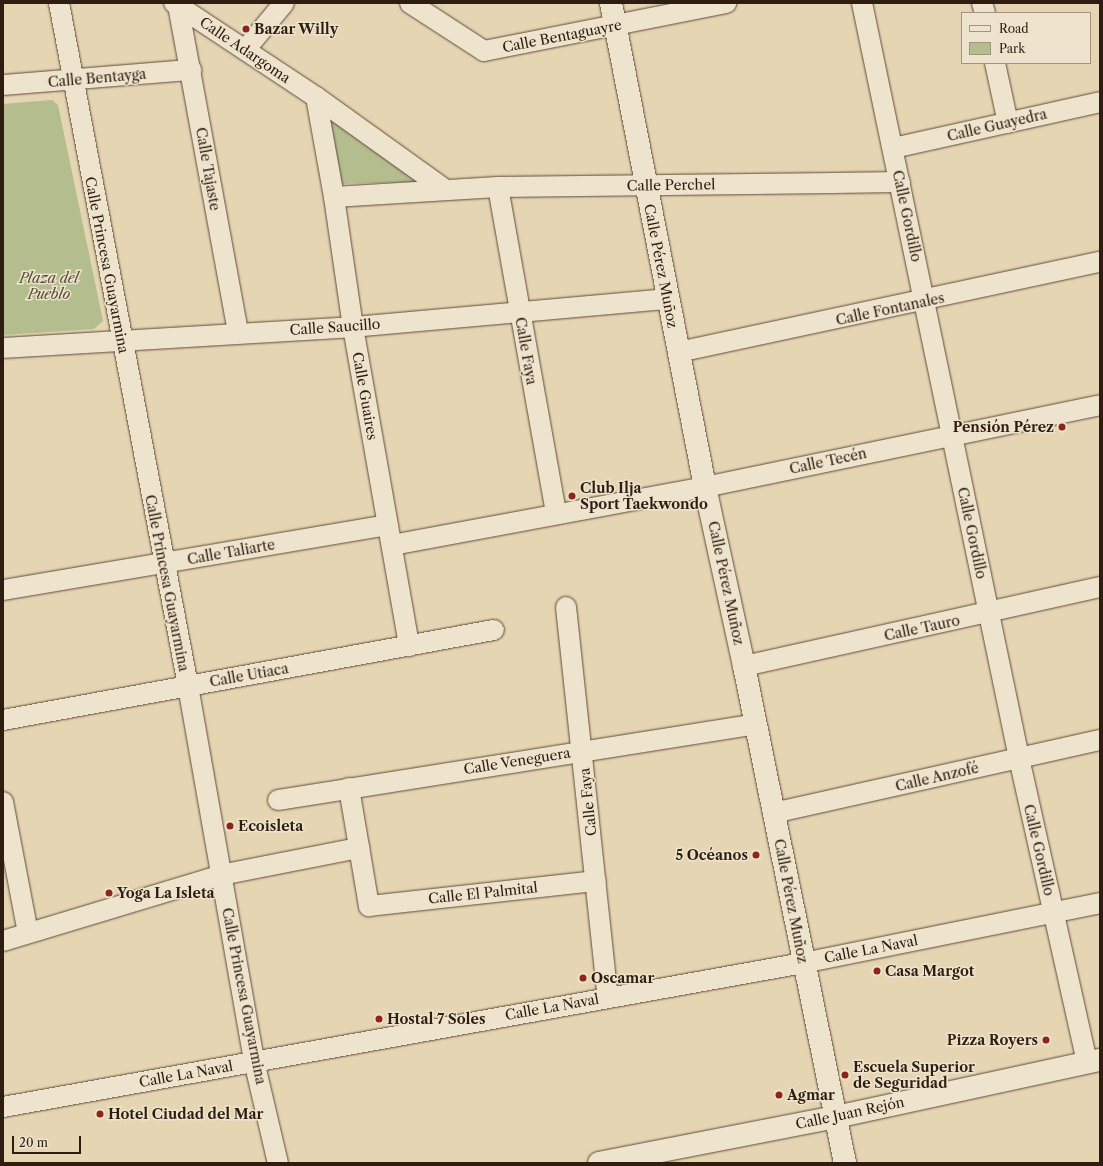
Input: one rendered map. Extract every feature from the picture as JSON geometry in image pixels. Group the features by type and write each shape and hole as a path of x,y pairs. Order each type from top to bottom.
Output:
{"street":[{"name":"Calle Princesa Guayarmina","path":"59,3 71,80 163,564 188,686 254,1061 278,1163"},
{"path":"245,50 284,3"},
{"name":"Calle Bentaguayre","path":"410,3 484,52 726,3"},
{"name":"Calle Pérez Muñoz","path":"611,3 667,299 679,352 705,487 756,724 803,963 845,1163"},
{"name":"Calle Gordillo","path":"862,3 1019,758 1053,913 1094,1061"},
{"name":"Calle Adargoma","path":"176,4 316,97"},
{"name":"Calle Tajaste","path":"176,4 191,70 238,333"},
{"path":"995,64 1008,123"},
{"name":"Calle Bentayga","path":"3,85 191,70"},
{"path":"316,97 443,188"},
{"name":"Calle Guaires","path":"316,97 334,197 353,327 409,646"},
{"name":"Calle Guayedra","path":"893,148 1100,102"},
{"name":"Calle Perchel","path":"334,197 443,188 900,182"},
{"name":"Calle Faya","path":"498,187 556,514"},
{"name":"Calle Fontanales","path":"679,352 925,302 1100,262"},
{"name":"Calle Saucillo","path":"3,348 121,339 353,327 667,299"},
{"name":"Calle Tecén","path":"556,514 705,487 1100,405"},
{"path":"392,545 556,514"},
{"name":"Calle Taliarte","path":"3,590 388,525"},
{"name":"Calle Tauro","path":"744,666 989,614 1100,587"},
{"name":"Calle Faya","path":"566,607 583,751 608,997"},
{"name":"Calle Utiaca","path":"3,720 494,630"},
{"name":"Calle Veneguera","path":"278,800 756,724"},
{"name":"Calle Anzofé","path":"773,813 1100,740"},
{"path":"3,941 221,874 359,848 349,788"},
{"path":"3,802 28,933"},
{"name":"Calle El Palmital","path":"359,848 369,906 596,881"},
{"name":"Calle La Naval","path":"3,1107 803,963 1100,903"},
{"name":"Calle Juan Rejón","path":"608,1162 836,1117 1094,1061"}],"green space":[{"name":"Plaza del Pueblo","path":"52,100 58,105 103,321 94,329 3,335 3,104"},
{"path":"337,120 416,178 415,182 338,184 328,124"}],"place":[{"name":"Bazar Willy","path":"246,29"},
{"name":"Pensión Pérez","path":"1062,427"},
{"name":"Club Ilja Sport Taekwondo","path":"572,496"},
{"name":"Ecoisleta","path":"230,826"},
{"name":"5 Océanos","path":"756,855"},
{"name":"Yoga La Isleta","path":"109,893"},
{"name":"Casa Margot","path":"877,971"},
{"name":"Oscamar","path":"583,978"},
{"name":"Hostal 7 Soles","path":"379,1019"},
{"name":"Pizza Royers","path":"1046,1040"},
{"name":"Escuela Superior de Seguridad","path":"845,1075"},
{"name":"Agmar","path":"779,1095"},
{"name":"Hotel Ciudad del Mar","path":"100,1114"}]}
